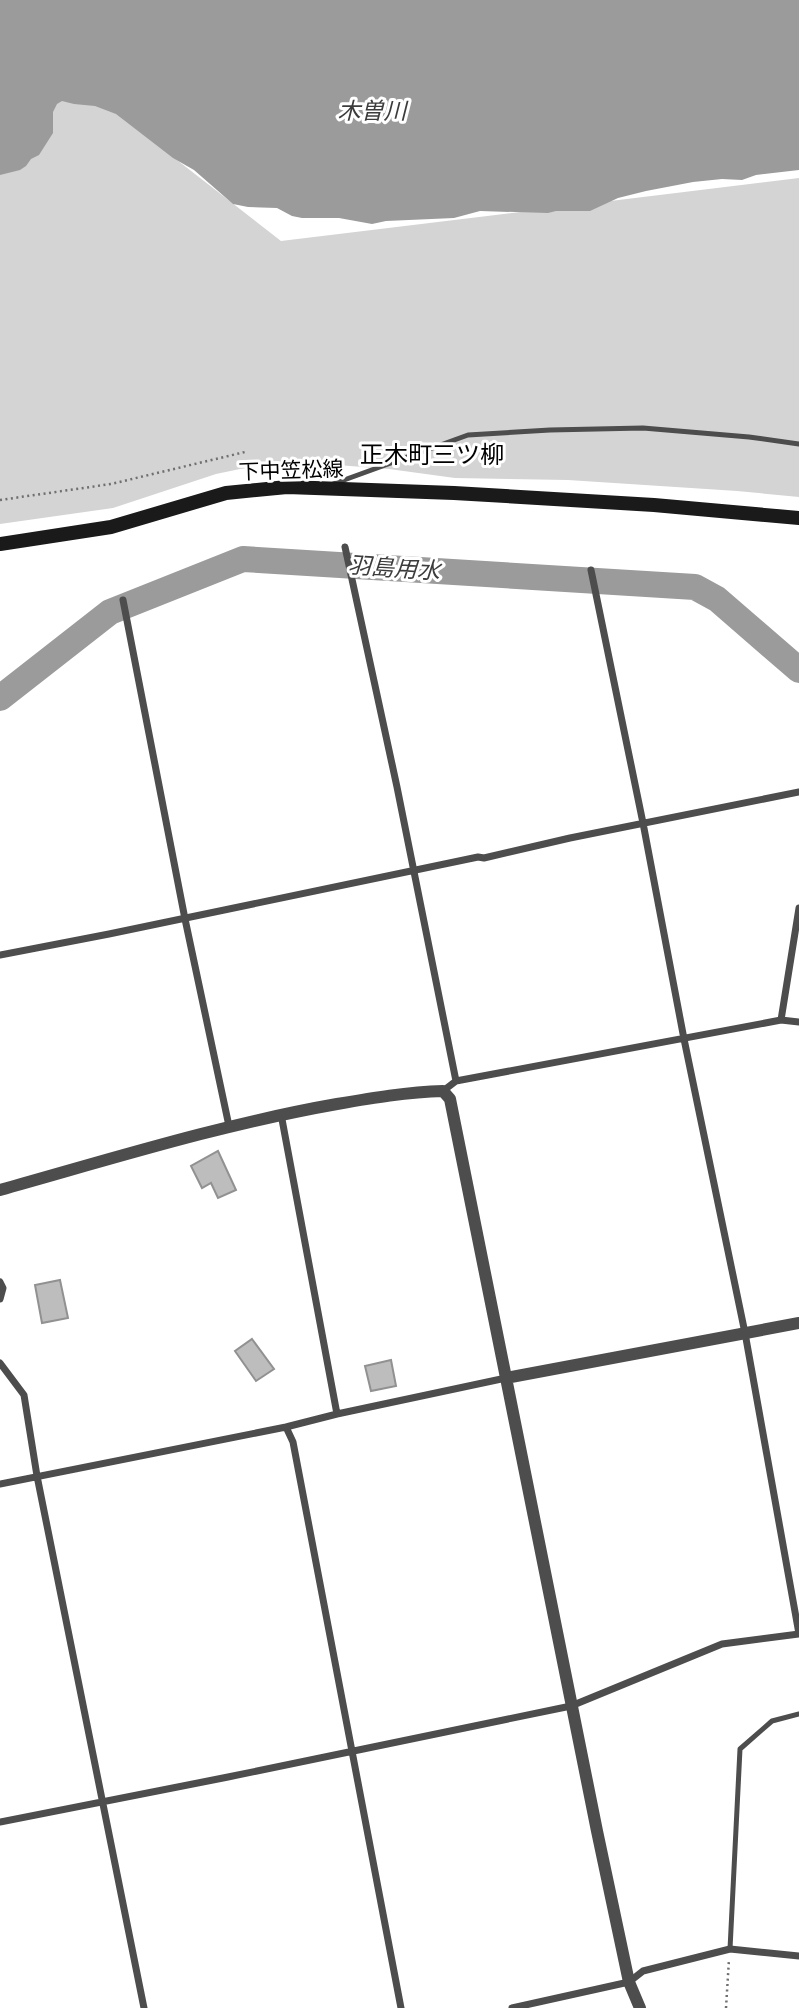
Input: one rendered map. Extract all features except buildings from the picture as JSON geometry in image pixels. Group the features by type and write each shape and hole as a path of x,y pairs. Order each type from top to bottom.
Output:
{"main road":[{"name":"下中笠松線","path":"0,544 111,527 226,493 287,487 641,504 799,518"}],"street":[{"path":"345,547 456,1081"},
{"path":"0,1822 571,1706 722,1644 799,1634 745,1333 591,570"},
{"path":"123,600 185,919 229,1126"},
{"path":"0,955 799,792"},
{"path":"781,1020 799,908"},
{"path":"0,1189 281,1114 410,1092 443,1091 456,1081 781,1020 799,1023"},
{"path":"443,1091 450,1099 629,1982 640,2008"},
{"path":"281,1114 337,1414"},
{"path":"0,1282 3,1288 0,1298"},
{"path":"0,1484 286,1427 506,1378 799,1323"},
{"path":"0,1363 24,1395 37,1476 144,2008"},
{"path":"286,1427 293,1442 401,2008"},
{"path":"512,2008 629,1982 643,1971 730,1948 799,1955"}],"lane":[{"path":"321,488 468,435 643,428 799,444"},
{"path":"730,1948 740,1749 772,1721 799,1714"}],"path":[{"path":"0,500 111,484 245,452"},
{"path":"726,2008 730,1948"}],"shaded area":[{"path":"0,89 96,97 281,241 799,178 799,497 568,480 455,478 324,464 273,465 216,474 113,508 0,524"}],"water":[{"name":"木曽川","path":"0,0 799,0 799,170 756,175 742,180 693,182 646,191 618,198 590,211 480,211 454,218 372,224 339,218 302,218 277,208 233,204 194,170 173,158 116,114 95,106 62,101 53,112 53,133 39,155 20,170 0,175"}],"waterway":[{"name":"羽島用水","path":"0,698 110,612 243,559 695,587 717,599 799,670"}],"district":[{"name":"正木町三ツ柳","path":"432,454"}]}
